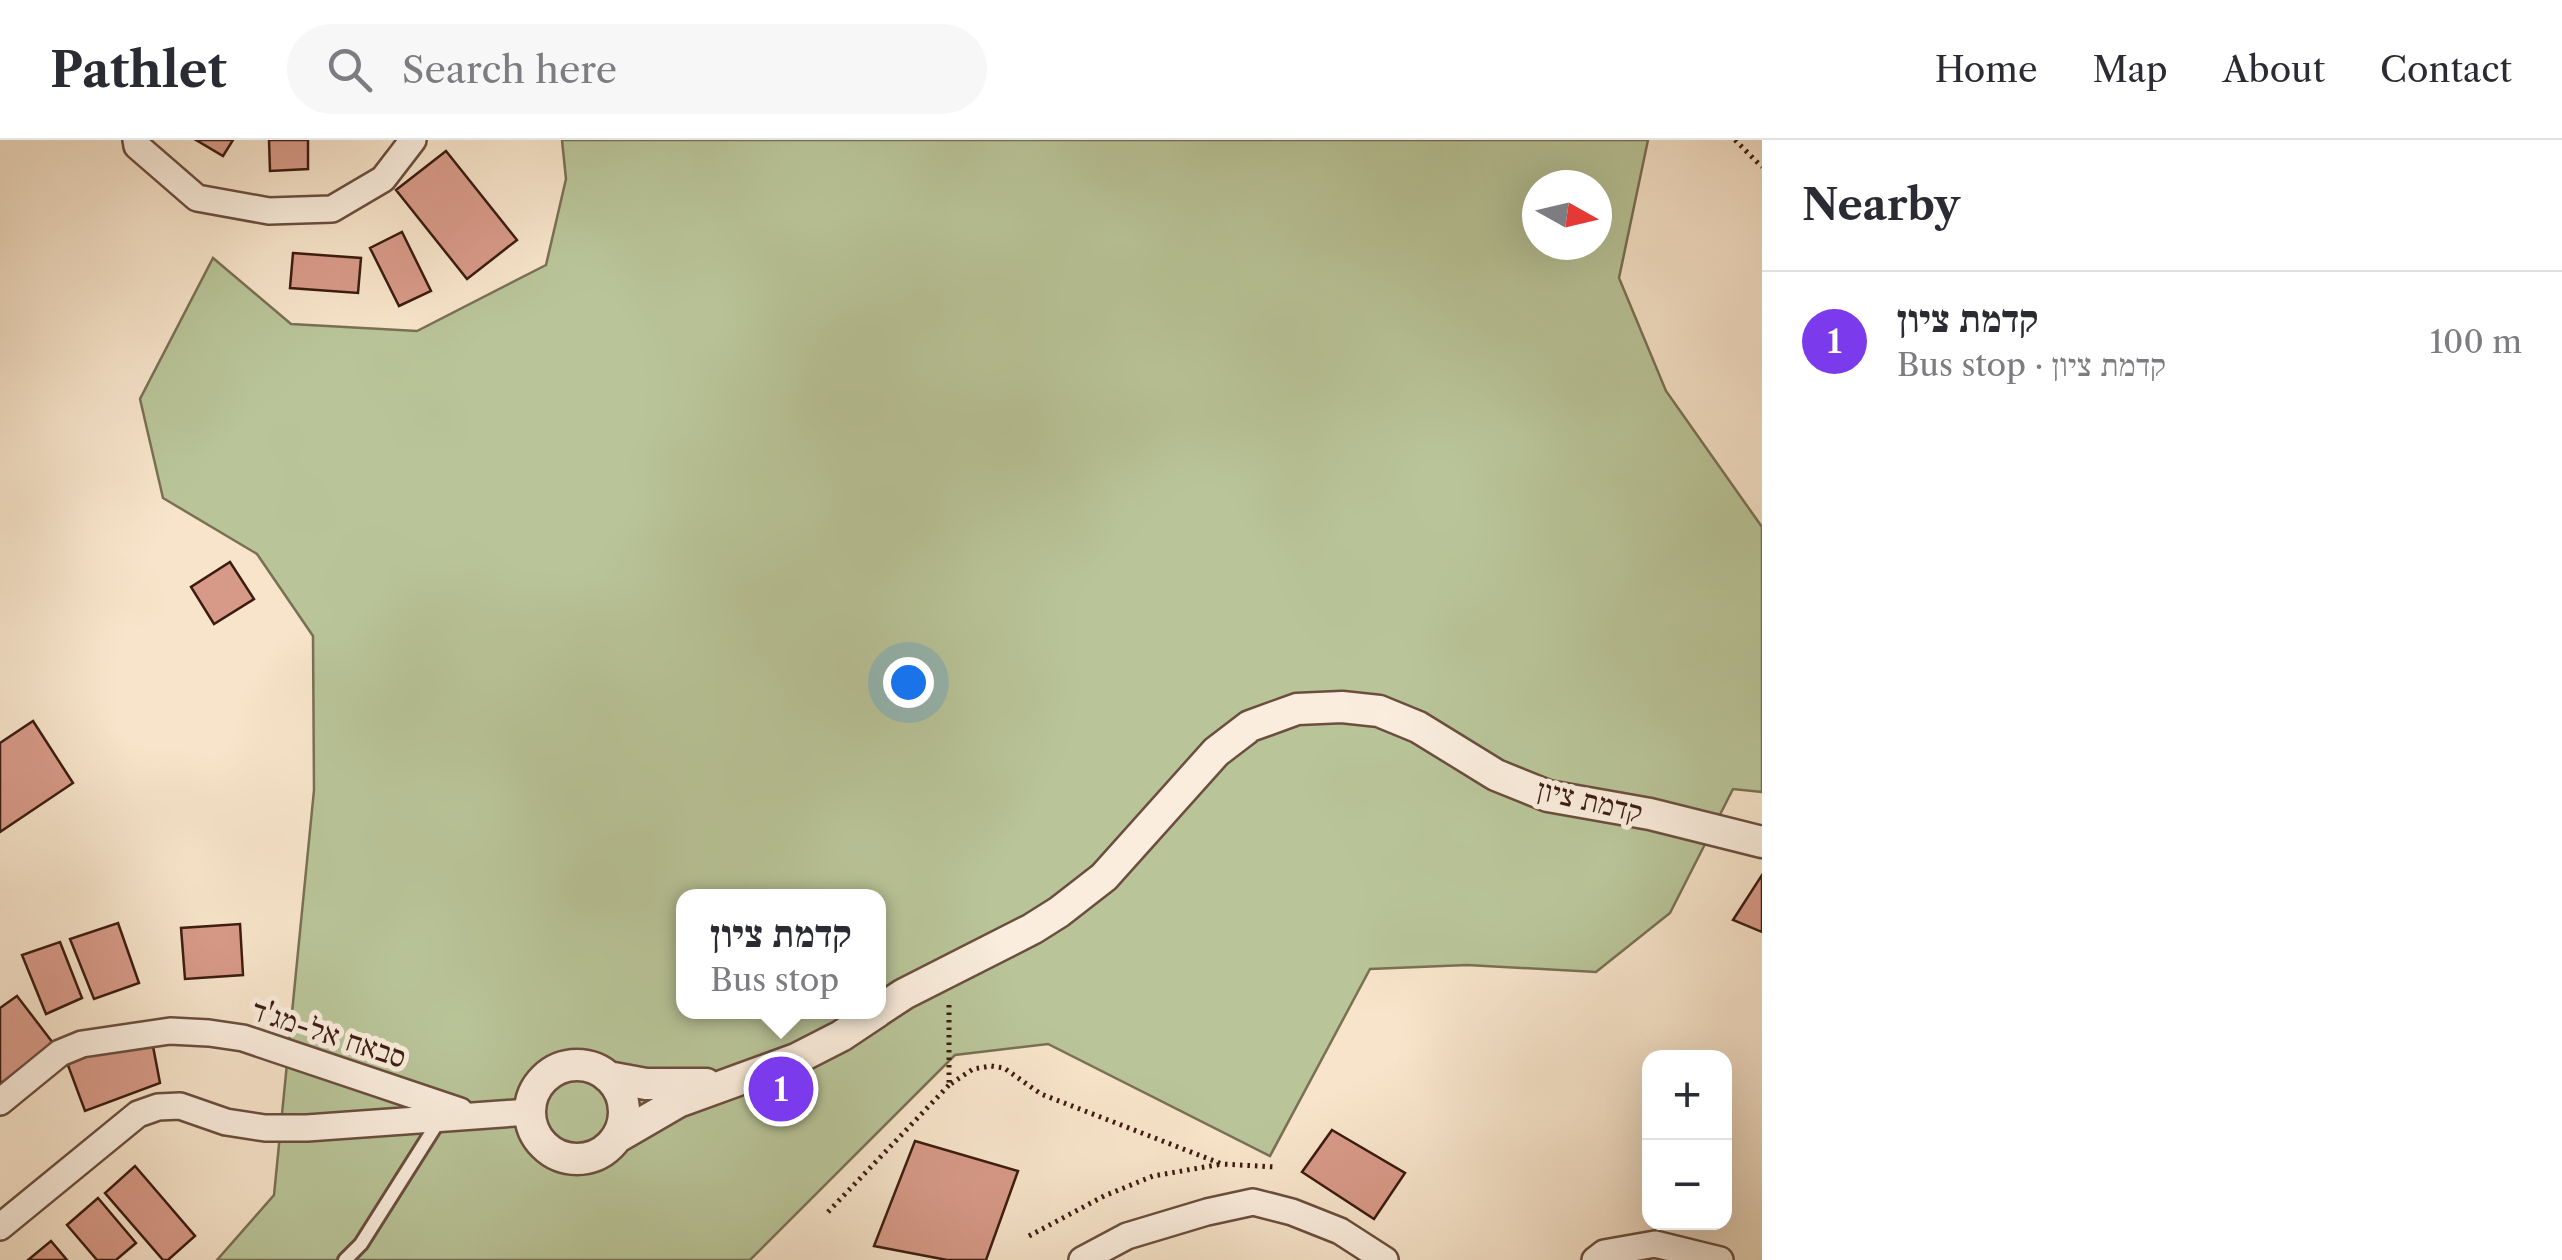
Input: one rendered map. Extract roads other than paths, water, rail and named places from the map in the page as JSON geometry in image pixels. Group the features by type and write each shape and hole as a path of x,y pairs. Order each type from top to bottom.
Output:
{"street":[{"path":"136,140 136,146 197,198 269,211 332,209 382,179 413,140"},
{"name":"קדמת ציון","path":"886,1006 1059,912 1104,877 1216,752 1250,726 1296,709 1342,706 1379,711 1418,726 1496,774 1548,796 1650,814 1762,842"},
{"name":"קדמת ציון","path":"616,1138 678,1102 796,1059 866,1019"},
{"name":"סבאח אל-מג'ד","path":"0,1102 51,1060 82,1044 170,1031 243,1038 474,1116"},
{"path":"575,1064 608,1077 616,1086 623,1108 616,1138 591,1156 570,1158 551,1151 536,1136 530,1112 536,1089 552,1071 575,1064"},
{"name":"קדמת ציון","path":"608,1077 666,1085 734,1080"},
{"path":"0,1226 138,1114 158,1107 180,1106 226,1122 265,1128 530,1112"},
{"path":"1082,1260 1126,1236 1253,1202 1340,1231 1385,1260"},
{"path":"1596,1260 1604,1253 1655,1244 1720,1260"}],"lane":[{"path":"345,1260 361,1244 440,1119"}],"place":[{"name":"קדמת ציון","path":"781,1089"}]}
